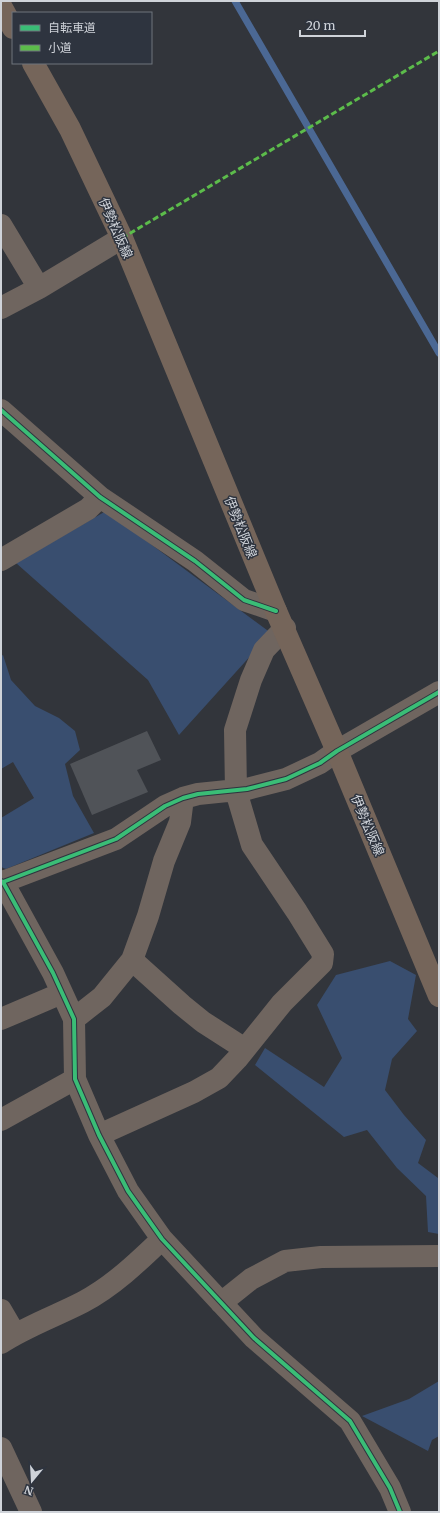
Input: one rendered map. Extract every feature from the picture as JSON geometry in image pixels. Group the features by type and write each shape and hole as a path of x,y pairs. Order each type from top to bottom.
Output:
{"main road":[{"path":"1,6 12,26"},
{"name":"伊勢松阪線","path":"34,64 70,129 122,238 280,620 337,751 439,996"}],"street":[{"path":"1,225 39,288"},
{"path":"1,308 39,288 122,238"},
{"path":"1,410 100,497 195,561 244,600 280,620 264,650 251,680 235,730 236,791 252,845 323,954 322,963 282,1003 226,1072 194,1092 99,1135"},
{"path":"1,560 88,509 100,497"},
{"path":"399,1511 390,1488 350,1421 254,1338 162,1239 128,1192 99,1135 75,1079 74,1019 35,938 2,882 116,839 165,806 183,798 198,794 236,791 286,778 320,763 337,751 439,692"},
{"path":"74,1019 102,997 132,960 148,916 164,861 180,822 183,798"},
{"path":"132,960 203,1022 245,1049"},
{"path":"1,1020 62,993"},
{"path":"1,1120 75,1079"},
{"path":"1,1310 8,1338 84,1301 108,1286 162,1239"},
{"path":"221,1303 251,1279 285,1261 321,1257 439,1256"},
{"path":"1,1448 31,1512"}],"shaded area":[{"path":"106,511 271,633 179,735 148,680 16,563"},
{"path":"3,655 11,680 35,706 59,718 75,731 80,750 65,764 73,796 94,833 6,869 1,867 1,818 34,798 13,762 1,769 1,656"},
{"path":"390,961 416,975 408,1019 417,1031 392,1059 385,1090 426,1140 418,1163 438,1178 439,1181 439,1234 428,1232 426,1196 397,1168 367,1130 344,1137 255,1065 265,1048 324,1087 342,1058 317,1005 336,975"},
{"path":"439,1381 439,1436 432,1440 428,1451 362,1416 409,1399"}],"building":[{"path":"147,731 161,760 137,770 148,792 92,815 70,764"}],"waterway":[{"path":"235,1 439,353"}],"marked path":[{"path":"122,238 439,51"}],"cycle path":[{"path":"1,410 100,497 195,561 244,600 276,611"},
{"path":"3,882 116,839 165,806 183,798 198,794 247,789 286,779 320,763 337,751 439,692"},
{"path":"1,881 3,882 53,973 74,1019 75,1079 99,1135 128,1191 162,1239 254,1338 350,1421 390,1488 400,1512"}]}
